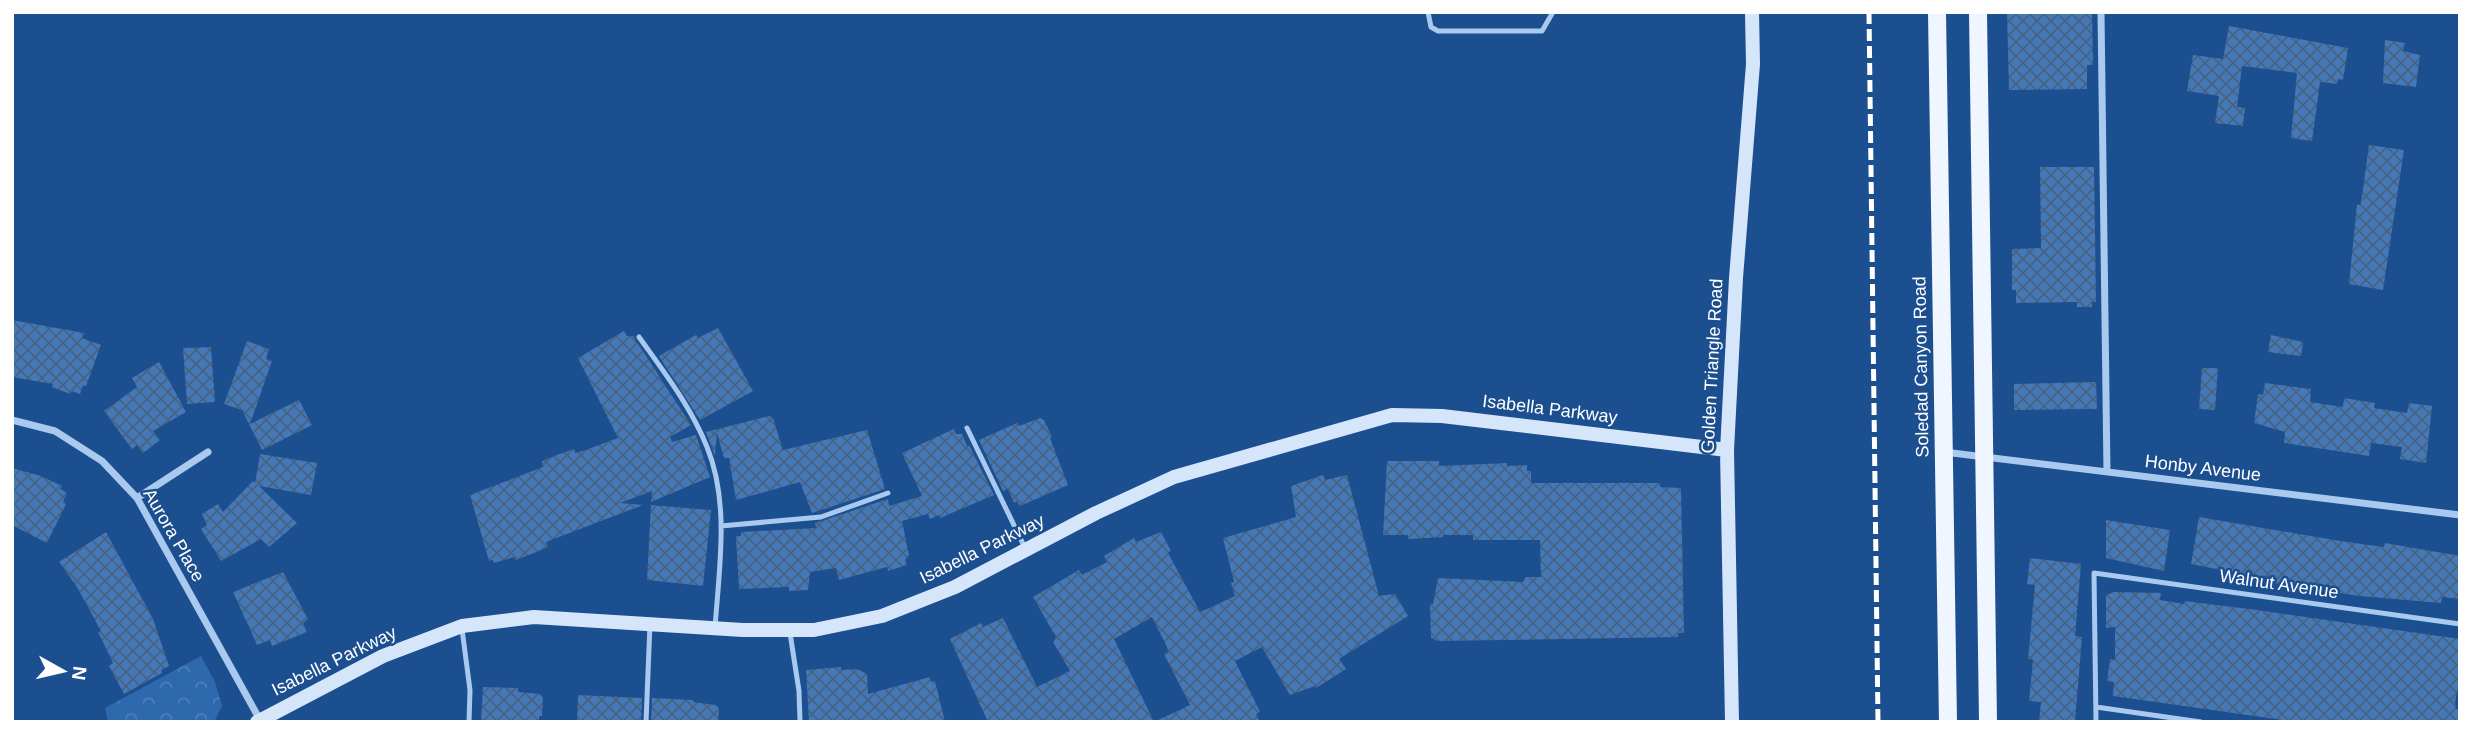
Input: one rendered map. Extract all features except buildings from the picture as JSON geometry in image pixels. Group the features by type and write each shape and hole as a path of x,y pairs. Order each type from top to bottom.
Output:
{"main road":[{"name":"Soledad Canyon Road","path":"1937,12 1948,722"},
{"path":"1978,12 1988,722"}],"street":[{"name":"Golden Triangle Road","path":"1732,722 1727,450 1736,278 1754,64 1752,12"},
{"path":"2101,12 2107,472"},
{"name":"Isabella Parkway","path":"258,721 383,656 462,626 534,617 715,628 814,630 882,615 955,587 1096,513 1174,477 1392,415 1442,416 1727,450"},
{"name":"Aurora Place","path":"12,420 55,431 102,461 137,498 258,721"},
{"path":"137,498 208,452"},
{"name":"Honby Avenue","path":"1943,452 2460,515"}],"lane":[{"path":"1428,12 1431,27 1438,30 1464,31 1542,31 1553,12"},
{"path":"639,337 690,411 708,449 721,526 715,628"},
{"path":"967,428 1027,551"},
{"path":"721,526 821,517 888,493"},
{"name":"Walnut Avenue","path":"2096,707 2094,573 2460,624"},
{"path":"646,722 650,624"},
{"path":"462,626 470,690 469,722"},
{"path":"789,630 799,691 800,722"},
{"path":"2096,722 2096,707 2202,722"}],"green space":[{"path":"201,656 215,682 222,706 214,722 108,722 105,708"}],"railway":[{"path":"1869,12 1878,722"}]}
